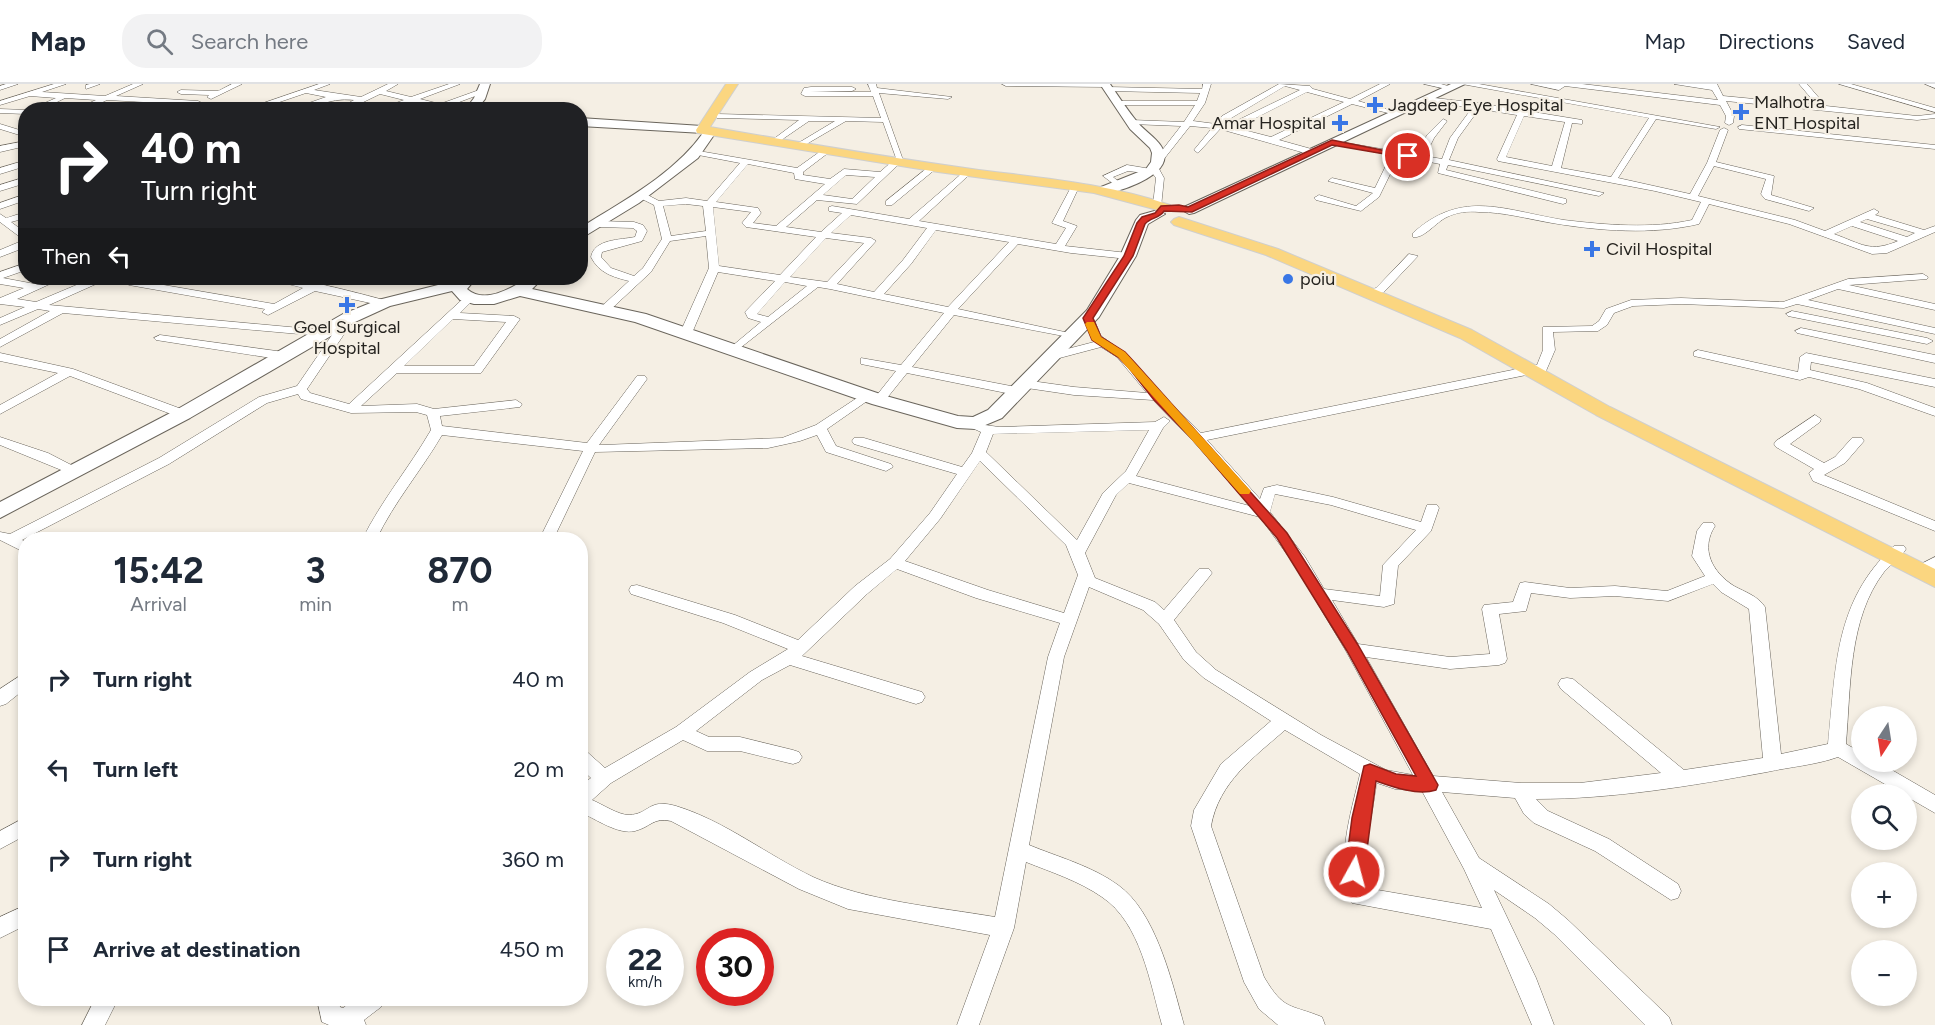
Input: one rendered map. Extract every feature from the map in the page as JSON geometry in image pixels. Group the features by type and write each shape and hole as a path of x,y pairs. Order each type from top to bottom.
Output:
{"main road":[{"path":"711,127 732,84"},
{"path":"711,127 741,84"},
{"path":"711,127 744,137 798,147 1058,185 1112,188 1160,209 1170,221 1187,216 1419,309 1537,369 1603,411 1931,569"},
{"path":"711,127 744,137"},
{"path":"1058,185 1121,197 1160,209"}],"street":[{"path":"0,88 14,84"},
{"path":"97,102 139,84"},
{"path":"187,84 171,91 218,93"},
{"path":"200,102 238,84"},
{"path":"273,102 326,84"},
{"path":"355,102 394,84"},
{"path":"403,102 456,84"},
{"path":"1006,84 1206,88 1201,103 1155,168 1112,188"},
{"path":"1198,150 1230,114 1284,84 1396,113"},
{"path":"1228,128 1318,84"},
{"path":"1272,140 1386,84"},
{"path":"1428,84 1455,86"},
{"path":"1466,84 1721,126"},
{"path":"1535,84 1559,88 1563,84 1628,88 1722,101 1917,118 1935,116"},
{"path":"1678,84 1714,86 1730,116 1721,126 1711,163 1692,198"},
{"path":"1803,84 1824,109"},
{"path":"1843,84 1935,110"},
{"path":"1929,84 1935,86"},
{"path":"0,103 63,85"},
{"path":"970,424 982,422 995,414 1088,318 1128,256 1143,221 1160,209 1161,181 1155,168 1158,153 1156,147 1131,122 1106,86"},
{"path":"1187,216 1332,142 1455,86"},
{"path":"1860,89 1877,86"},
{"path":"79,87 148,90"},
{"path":"449,102 483,88"},
{"path":"475,102 483,88"},
{"path":"852,89 811,88 805,94 834,95 874,89 948,97"},
{"path":"1628,88 1628,112"},
{"path":"815,197 854,202 898,162 900,155 874,89"},
{"path":"378,91 423,102"},
{"path":"306,92 360,99"},
{"path":"31,94 160,102"},
{"path":"828,103 834,95"},
{"path":"52,102 66,96"},
{"path":"317,102 335,96"},
{"path":"814,103 820,96"},
{"path":"1426,99 1580,122"},
{"path":"144,102 148,100"},
{"path":"1117,103 1201,103"},
{"path":"1146,103 1152,123"},
{"path":"1478,105 1454,138 1443,172 1563,201"},
{"path":"0,111 18,112"},
{"path":"817,118 823,111"},
{"path":"1496,172 1522,112"},
{"path":"1628,112 1721,126 1935,147"},
{"path":"774,143 805,116"},
{"path":"588,122 711,127 805,116 885,120"},
{"path":"1613,180 1653,117"},
{"path":"798,147 844,119"},
{"path":"1420,158 1430,137 1443,121"},
{"path":"1556,169 1569,121"},
{"path":"1131,122 1218,126 1312,152"},
{"path":"0,126 18,132"},
{"path":"588,230 641,195 696,152 711,127"},
{"path":"671,170 711,127"},
{"path":"1332,142 1599,193"},
{"path":"1886,142 1925,155"},
{"path":"0,149 18,144"},
{"path":"825,151 799,171 798,177 832,182"},
{"path":"696,152 799,171"},
{"path":"1323,195 1367,202 1378,191 1396,154"},
{"path":"1502,159 1613,180 1792,222 1878,252 1929,231"},
{"path":"686,333 714,268 708,206 746,161"},
{"path":"1711,163 1771,178 1766,194 1768,197 1809,208"},
{"path":"3,170 18,165"},
{"path":"889,203 934,167"},
{"path":"3,170 18,175"},
{"path":"778,229 848,171 883,175"},
{"path":"912,222 967,172"},
{"path":"1332,180 1378,191"},
{"path":"0,188 18,181"},
{"path":"1059,248 1072,226 1057,223 1074,189"},
{"path":"641,195 658,204 681,201 755,210 756,213 748,225 778,229 824,234 881,230 912,222 1059,248 1128,256"},
{"path":"0,206 18,200"},
{"path":"1416,235 1440,216 1470,209 1584,225 1675,226 1696,222 1706,202"},
{"path":"604,310 651,266 667,239 658,204"},
{"path":"832,209 849,212 881,230"},
{"path":"1824,234 1853,223 1877,210"},
{"path":"770,321 750,314 824,234 849,212"},
{"path":"3,219 18,216"},
{"path":"1867,216 1929,231"},
{"path":"3,219 18,232"},
{"path":"1853,223 1905,240"},
{"path":"598,224 640,227 642,231 639,239 601,247 596,257 601,266 608,270 637,280"},
{"path":"877,295 907,262 934,225"},
{"path":"830,286 881,230"},
{"path":"667,239 710,233"},
{"path":"438,430 624,449 768,444 794,440 821,430 873,398 905,369 952,310 1016,240"},
{"path":"0,254 18,242"},
{"path":"1376,292 1413,256"},
{"path":"714,268 817,283 1070,336"},
{"path":"0,276 18,269"},
{"path":"1788,309 1797,301 1837,286 1864,280 1923,277"},
{"path":"0,281 18,284"},
{"path":"735,349 817,283"},
{"path":"23,285 35,287"},
{"path":"2,301 40,285"},
{"path":"0,322 84,285"},
{"path":"146,285 276,308"},
{"path":"309,285 384,303"},
{"path":"0,512 183,414 349,318 384,303 406,297 465,289 496,298 523,285"},
{"path":"528,285 735,349 873,398 988,430 1158,426"},
{"path":"1837,286 1935,307"},
{"path":"244,326 314,287"},
{"path":"351,409 451,316 465,289"},
{"path":"2,301 62,310 322,333"},
{"path":"1198,438 1537,369 1549,350 1547,329 1594,329 1603,323 1610,311 1624,304 1681,301 1788,309 1927,340"},
{"path":"1797,301 1935,331"},
{"path":"1698,354 1803,376 1806,357 1801,331 1788,309"},
{"path":"2,340 62,310"},
{"path":"394,369 477,370 514,319 451,316"},
{"path":"4,537 164,461 263,400 301,389 349,318"},
{"path":"1088,318 1093,334 1121,355 1198,438 1263,512 1300,561 1353,649 1472,864 1528,986 1543,1025"},
{"path":"1801,331 1931,358 1935,375"},
{"path":"160,338 284,356"},
{"path":"1052,356 1103,343"},
{"path":"0,357 69,372 183,414"},
{"path":"1806,357 1935,383"},
{"path":"865,361 1020,388 1158,397"},
{"path":"0,410 69,372"},
{"path":"1804,372 1863,386 1935,412"},
{"path":"550,532 591,447 641,379"},
{"path":"301,389 305,396 351,409 378,411 417,408 433,412 516,404"},
{"path":"373,532 383,511 418,465 438,430 433,412"},
{"path":"1078,553 1110,493 1135,468 1158,426 1173,413"},
{"path":"1815,419 1781,444 1823,468"},
{"path":"821,430 831,449 886,467"},
{"path":"588,791 604,778 682,732 756,676 794,653 861,590 895,563 967,473 979,453 988,430"},
{"path":"0,441 43,456 76,471"},
{"path":"859,441 967,473"},
{"path":"1857,441 1840,459 1823,468 1816,476 1935,526"},
{"path":"979,453 1071,542 1078,553 1085,577 1093,585 1149,606 1166,620 1190,656 1210,675 1283,721 1370,771 1395,781 1521,791 1580,791 1681,779 1773,764 1820,755 1837,747"},
{"path":"1127,478 1263,512"},
{"path":"1263,512 1269,491 1277,489 1333,501 1426,528"},
{"path":"1318,593 1387,602 1391,565 1426,528 1432,508"},
{"path":"1708,526 1704,531 1700,556 1714,578 1728,590 1757,607 1773,764"},
{"path":"4,537 18,544"},
{"path":"1837,747 1850,628 1867,585 1894,553"},
{"path":"895,563 982,594 1068,620"},
{"path":"1166,620 1204,573"},
{"path":"968,1025 1003,928 1056,657 1085,577"},
{"path":"1353,649 1450,663 1499,659 1490,609 1520,607 1525,587 1570,593 1615,591 1668,596 1714,578"},
{"path":"637,590 729,619 794,653 858,681 916,697"},
{"path":"0,699 18,684"},
{"path":"1567,684 1681,779"},
{"path":"1283,721 1228,769 1204,810 1200,826 1255,982 1285,1022 1314,1025"},
{"path":"682,732 706,744 740,744 794,757"},
{"path":"1837,747 1851,755"},
{"path":"588,763 604,778"},
{"path":"1370,771 1354,872 1356,893 1361,898 1496,920"},
{"path":"1879,772 1935,805"},
{"path":"1521,791 1531,808 1541,818 1602,845 1671,891"},
{"path":"588,807 624,823 634,823 659,810 675,814 806,883 848,900 1003,928"},
{"path":"0,841 18,830"},
{"path":"1019,850 1102,886 1119,897 1133,916 1142,935 1159,976 1173,1025"},
{"path":"1472,864 1542,911 1561,927 1661,1025"},
{"path":"0,928 18,918"},
{"path":"93,1025 103,1006"},
{"path":"329,1006 330,1014 347,1023 365,1006"}],"slow traffic":[{"path":"1090,324 1096,338 1121,355 1132,366 1245,491"}],"place":[{"name":"Jagdeep Eye Hospital","path":"1375,105"},
{"name":"Malhotra ENT Hospital","path":"1741,112"},
{"name":"Amar Hospital","path":"1340,123"},
{"name":"Civil Hospital","path":"1592,249"},
{"name":"poiu","path":"1288,279"},
{"name":"Goel Surgical Hospital","path":"347,305"}],"route":[{"path":"1354,872 1370,771 1395,781 1430,785 1353,649 1300,561 1282,536 1198,438 1132,366 1121,355 1096,338 1088,318 1128,256 1141,223 1145,218 1158,214 1161,209 1179,207 1189,210 1332,142 1408,156"}]}
